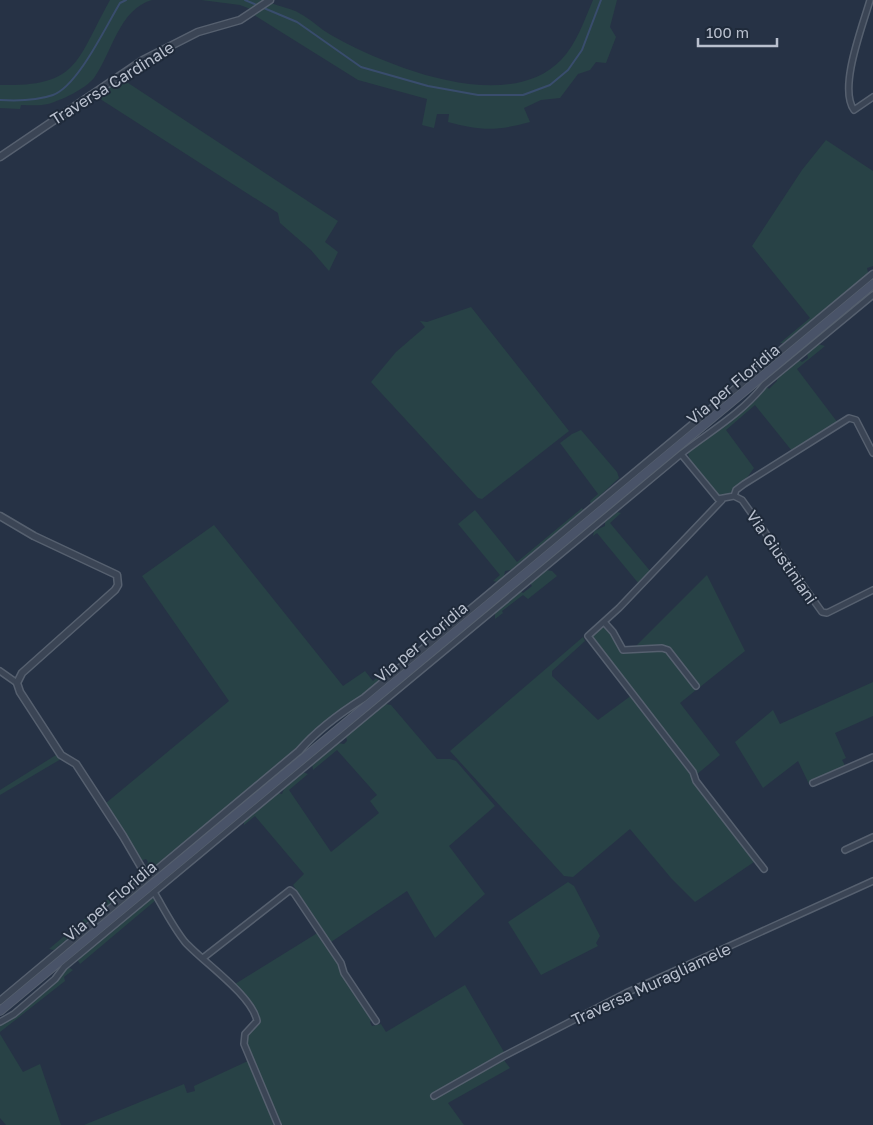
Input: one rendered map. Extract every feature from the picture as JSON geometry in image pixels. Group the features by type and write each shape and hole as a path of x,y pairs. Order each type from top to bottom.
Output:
{"main road":[{"name":"Via per Floridia","path":"0,1011 873,286"}],"street":[{"name":"Traversa Cardinale","path":"0,156 143,60 198,32 240,20 270,0"},
{"path":"870,0 849,83 848,94 854,110 873,97"},
{"path":"0,1001 146,877 300,751 311,738 346,709 364,698 873,274"},
{"path":"0,1022 14,1014 55,979 64,967 681,454 704,436 718,428 754,398 764,385 873,295"},
{"path":"734,496 736,490 744,484 849,418 856,420 873,453"},
{"path":"681,454 715,496 722,500 719,506 588,636 693,772 696,781 733,832 764,869"},
{"name":"Via Giustiniani","path":"722,500 734,496 742,500 822,612 827,612 873,590"},
{"path":"0,516 34,536 114,572 119,580 115,590 22,673 17,683"},
{"path":"604,622 613,632 623,650 662,648 668,650 696,686"},
{"path":"0,671 17,683 20,692 61,755 76,764 124,836 146,877"},
{"path":"813,783 873,756"},
{"path":"845,850 873,837"},
{"name":"Traversa Muragliamele","path":"434,1096 526,1044 626,993 873,881"},
{"path":"203,958 290,890 294,893 341,963 344,974 376,1021"},
{"path":"154,892 181,937 233,987 255,1014 257,1021 245,1034 244,1044 278,1125"}],"green space":[{"path":"110,0 152,0 132,12 124,22 100,68 90,82 73,94 48,104 21,105 20,109 0,108 0,85 46,81 61,75 72,66 90,39"},
{"path":"201,0 265,0 253,10 240,5"},
{"path":"593,0 617,0 610,27 616,37 606,63 596,62 590,70 578,74 560,98 541,100 524,108 530,122 489,129 448,122 449,114 437,114 434,128 422,125 427,99 358,80 254,15 271,3 296,11 327,33 354,47 414,71 446,80 479,85 510,84 538,76 561,60 576,39"},
{"path":"119,77 338,221 325,242 338,252 329,271 311,250 280,223 278,213 94,95"},
{"path":"826,140 873,171 873,266 867,268 868,273 784,343 780,343 810,318 752,246 802,170"},
{"path":"471,307 569,431 482,499 478,498 371,382 396,352 425,327 420,321 427,322"},
{"path":"818,344 825,346 797,369 838,423 792,451 755,405 726,430 754,468 734,490 719,497 690,463 688,452 756,400 767,387 769,389 777,379 799,360 802,362 808,358 807,353"},
{"path":"581,430 617,472 619,478 591,504 590,501 598,494 560,443"},
{"path":"582,508 583,510 515,569 505,571 504,576 497,582 493,581 500,575 458,524 475,510 517,562"},
{"path":"617,512 621,513 610,523 651,572 639,584 597,533 593,536 594,531 605,526 605,522"},
{"path":"214,525 343,686 365,671 373,681 378,676 383,679 316,730 297,750 150,870 144,868 148,862 146,859 140,861 106,803 229,701 142,576"},
{"path":"546,570 552,571 557,576 528,599 523,595 502,611 503,613 495,619 495,612 520,591 523,593 532,586 530,583"},
{"path":"707,575 745,651 700,687 665,646 635,647"},
{"path":"604,624 612,633 622,652 648,652 658,648 667,652 696,690 680,703 720,755 696,775 589,636"},
{"path":"583,637 585,641 552,671 552,676 598,720 632,695 692,773 695,782 754,862 695,902 671,878 630,829 573,877 564,876 450,751"},
{"path":"873,682 873,716 835,733 846,758 842,760 846,767 809,784 798,761 763,788 735,742 773,710 780,724"},
{"path":"385,704 391,705 437,759 456,761 495,806 449,846 485,894 435,938 407,891 331,942 293,885 304,874 255,816 244,825 244,821 278,793 282,794 285,786 302,772 308,774 289,790 331,852 379,813 370,801 377,795 337,750 313,770 312,764 338,743 344,744 347,741 346,736"},
{"path":"56,755 61,759 0,795 0,790"},
{"path":"140,872 140,879 54,950 49,949"},
{"path":"568,882 574,886 600,936 596,943 598,946 541,975 508,922"},
{"path":"150,898 156,900 80,964 77,959"},
{"path":"319,932 372,1019 370,1022 372,1026 381,1024 386,1032 465,985 504,1052 431,1095 432,1099 503,1059 510,1068 448,1103 464,1125 280,1125 246,1044 245,1037 258,1022 259,1018 235,984"},
{"path":"68,967 73,970 64,977 65,981 0,1032 0,1025"},
{"path":"0,1034 23,1072 40,1064 61,1125 6,1125 0,1118"},
{"path":"250,1060 276,1125 84,1125 184,1084 187,1093 195,1091 194,1086"}],"waterway":[{"path":"0,100 40,98 53,95 62,89 81,68 120,3 126,0"},
{"path":"245,0 297,22 361,67 428,86 478,95 523,95 550,85 568,70 582,50 601,0"}]}
